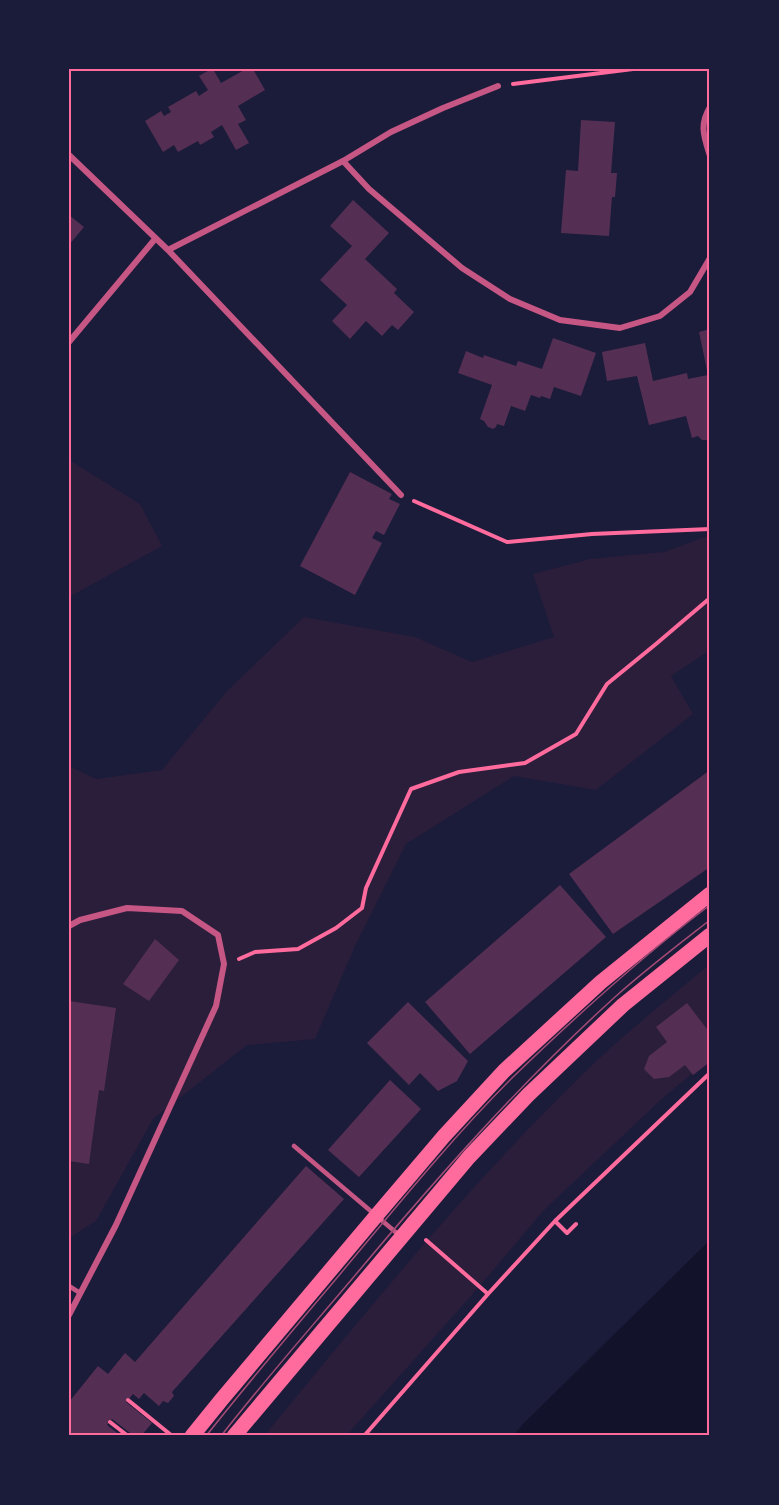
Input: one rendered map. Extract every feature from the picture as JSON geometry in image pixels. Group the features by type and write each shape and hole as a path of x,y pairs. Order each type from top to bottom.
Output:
{"main road":[{"path":"192,1436 444,1136 504,1071 600,982 710,894"},
{"path":"234,1436 469,1157 528,1095 622,1005 710,934"}],"street":[{"path":"168,250 343,162 391,132 443,108 498,87"},
{"path":"710,107 702,123 704,139 710,156"},
{"path":"69,155 168,250 401,495"},
{"path":"343,162 369,189 462,268 510,299 560,320 620,328 660,316 690,292 710,258"},
{"path":"69,342 155,239"},
{"path":"69,926 80,920 127,908 182,911 218,935 224,964 216,1006 116,1225 69,1315"}],"lane":[{"path":"294,1146 401,1236"},
{"path":"69,1286 80,1293"}],"path":[{"path":"498,87 633,69"},
{"path":"401,495 507,542 592,534 710,529"},
{"path":"224,964 255,952 298,950 336,928 362,908 366,888 411,789 459,772 525,763 576,734 607,684 710,598"},
{"path":"364,1436 555,1221 710,1073"},
{"path":"555,1221 567,1233 576,1224"},
{"path":"423,1238 488,1294"},
{"path":"128,1400 171,1435"},
{"path":"110,1422 128,1436"}],"shaded area":[{"path":"69,460 140,504 162,546 69,597"},
{"path":"710,535 710,650 671,676 693,714 596,790 514,776 406,844 355,946 315,1039 247,1045 153,1119 96,1221 69,1238 69,766 96,779 162,770 227,691 304,617 415,637 472,662 554,637 533,574 590,559 664,552"},
{"path":"710,964 710,1059 665,1096 544,1210 479,1287 346,1436 264,1436 420,1249 501,1158 601,1057"},
{"path":"710,1240 710,1436 513,1436 523,1424"}],"building":[{"path":"211,69 221,83 246,69 253,69 265,90 238,106 246,120 238,124 249,143 236,150 222,125 211,132 214,137 200,145 198,141 178,152 174,145 163,152 145,121 161,111 164,116 171,112 168,107 196,91 199,96 208,90 199,76"},
{"path":"581,120 615,122 611,173 617,173 615,197 612,197 609,236 561,233 566,170 578,171"},
{"path":"353,200 389,233 365,259 397,289 394,293 414,312 398,330 392,325 382,336 366,321 350,339 332,321 347,305 320,280 352,246 330,226"},
{"path":"69,215 84,227 69,245"},
{"path":"710,329 710,434 707,440 702,440 698,436 692,438 686,416 649,425 637,376 607,381 602,352 645,343 653,381 687,373 688,379 708,375 699,332"},
{"path":"553,338 596,353 581,396 554,387 550,399 531,395 525,411 511,406 504,426 497,424 493,429 488,427 480,419 492,385 458,373 466,351 483,358 484,355 516,366 518,361 542,369"},
{"path":"350,472 392,494 389,499 400,504 384,535 376,531 372,538 382,543 355,595 300,566"},
{"path":"710,770 710,867 613,934 569,874"},
{"path":"560,885 606,937 470,1054 425,1002"},
{"path":"155,939 179,960 149,1001 123,984"},
{"path":"69,1001 116,1008 104,1091 99,1090 89,1164 69,1161"},
{"path":"408,1002 468,1061 457,1081 438,1091 420,1073 409,1085 367,1043"},
{"path":"687,1003 710,1033 710,1062 693,1075 685,1065 669,1077 654,1079 644,1069 649,1056 667,1042 656,1027"},
{"path":"390,1080 421,1109 359,1177 328,1150"},
{"path":"306,1166 344,1199 172,1392 174,1396 168,1403 163,1401 159,1406 144,1393 139,1399 133,1394 126,1402 152,1423 141,1436 134,1436 112,1419 107,1425 121,1436 69,1436 69,1402 98,1366 108,1374 125,1353 135,1362"}],"tram line":[{"path":"206,1436 400,1202 489,1102 608,988 710,905"},
{"path":"221,1436 414,1206 511,1099 615,997 710,920"}]}
